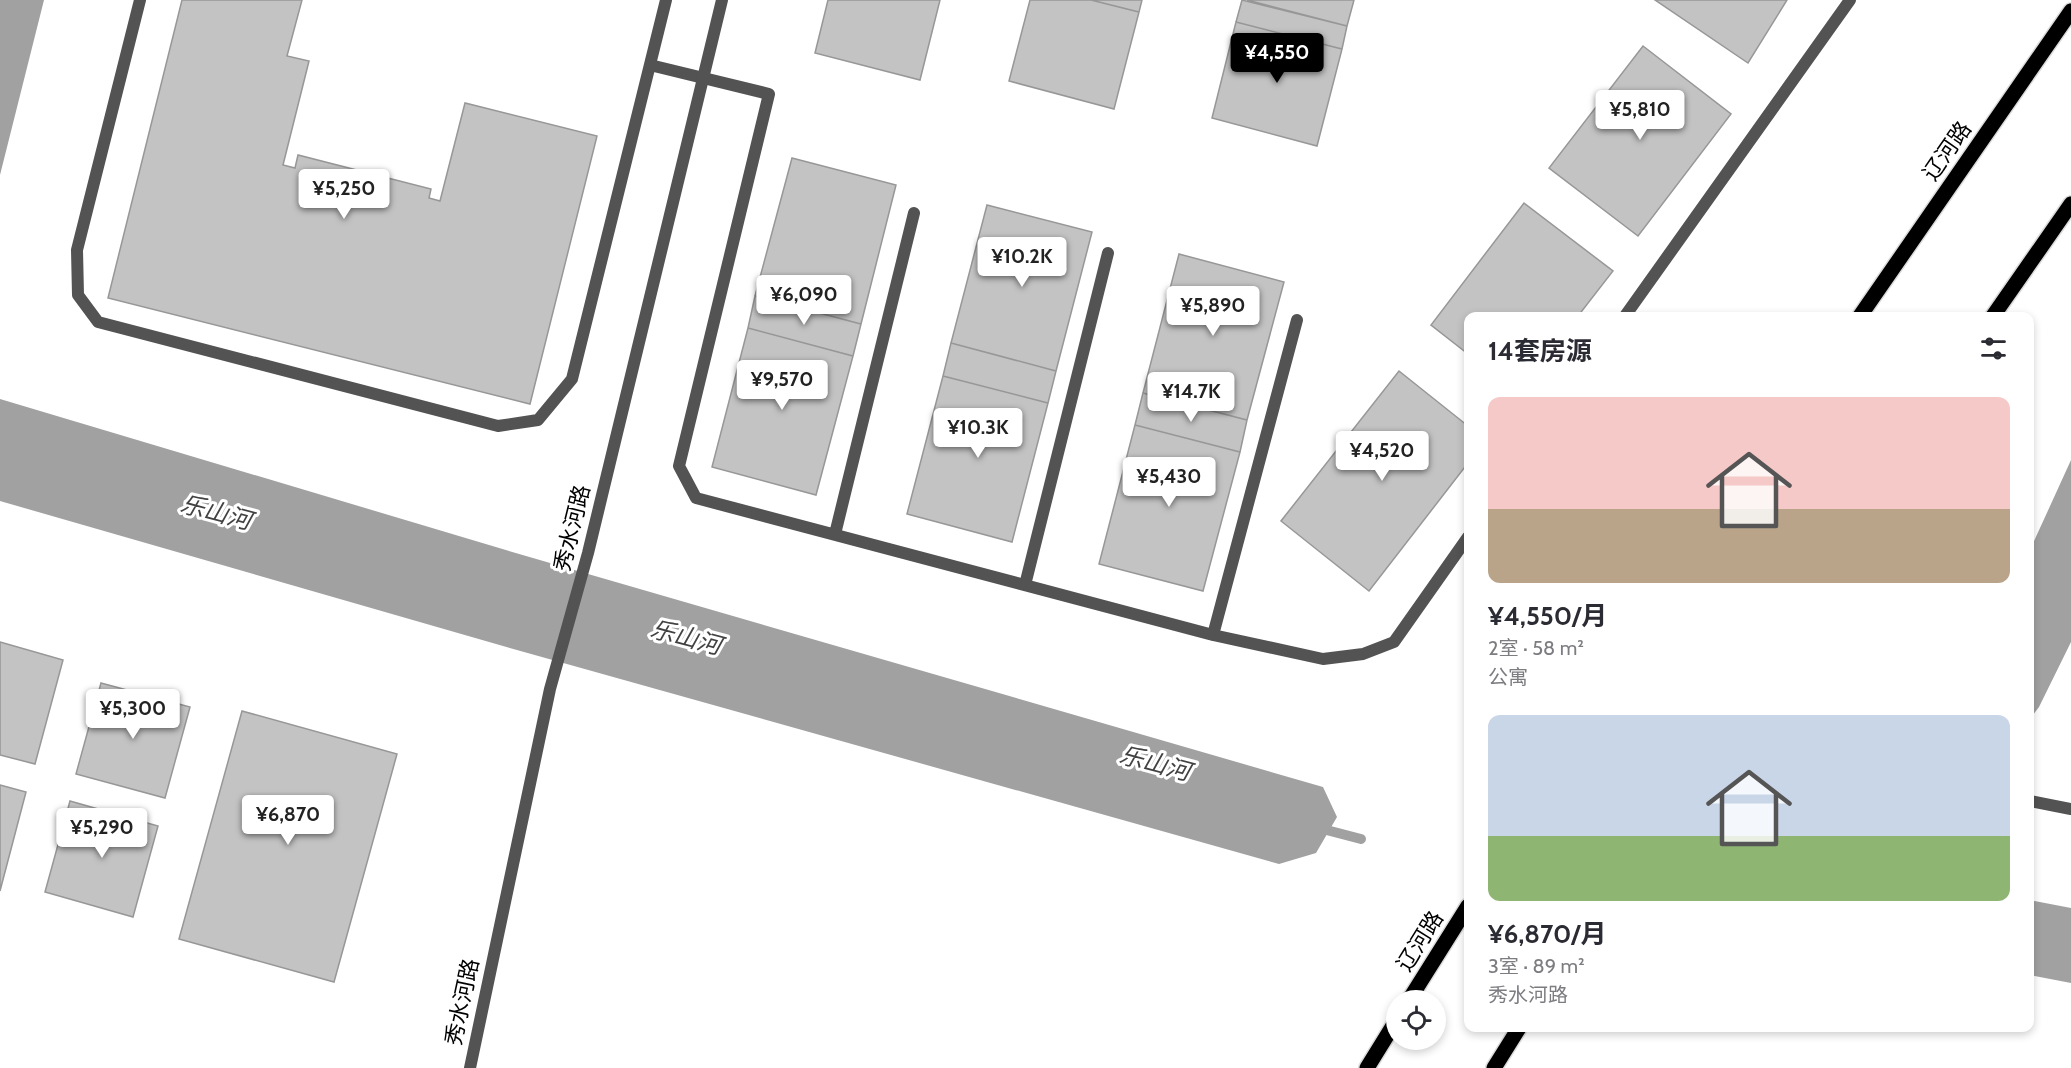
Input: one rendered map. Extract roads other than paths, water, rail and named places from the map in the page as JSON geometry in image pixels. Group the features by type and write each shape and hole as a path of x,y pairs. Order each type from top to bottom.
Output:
{"main road":[{"name":"辽河路","path":"1863,312 2071,11"},
{"path":"1996,312 2071,204"},
{"name":"辽河路","path":"1415,990 1464,912"},
{"path":"1494,1068 1516,1032"},
{"path":"1367,1068 1386,1037"}],"street":[{"path":"140,0 77,250 78,295 99,322 498,426 538,420 572,379 666,0"},
{"name":"秀水河路","path":"470,1068 550,689 588,553 722,0"},
{"path":"1628,312 1850,0"},
{"path":"650,65 769,94 679,466 696,498 1213,635 1323,659 1363,654 1394,642 1464,543"},
{"path":"835,534 914,213"},
{"path":"1025,585 1108,253"},
{"path":"1213,635 1297,320"},
{"path":"2034,802 2071,808"}],"water":[{"path":"0,0 44,0 0,175"},
{"path":"0,399 526,556 1323,787 1337,817 1316,853 1279,864 503,646 0,501"},
{"path":"2071,460 2071,642 2034,714 2034,541"},
{"path":"2034,901 2071,908 2071,983 2034,976"}],"waterway":[{"name":"乐山河","path":"1315,827 1361,839"}]}
